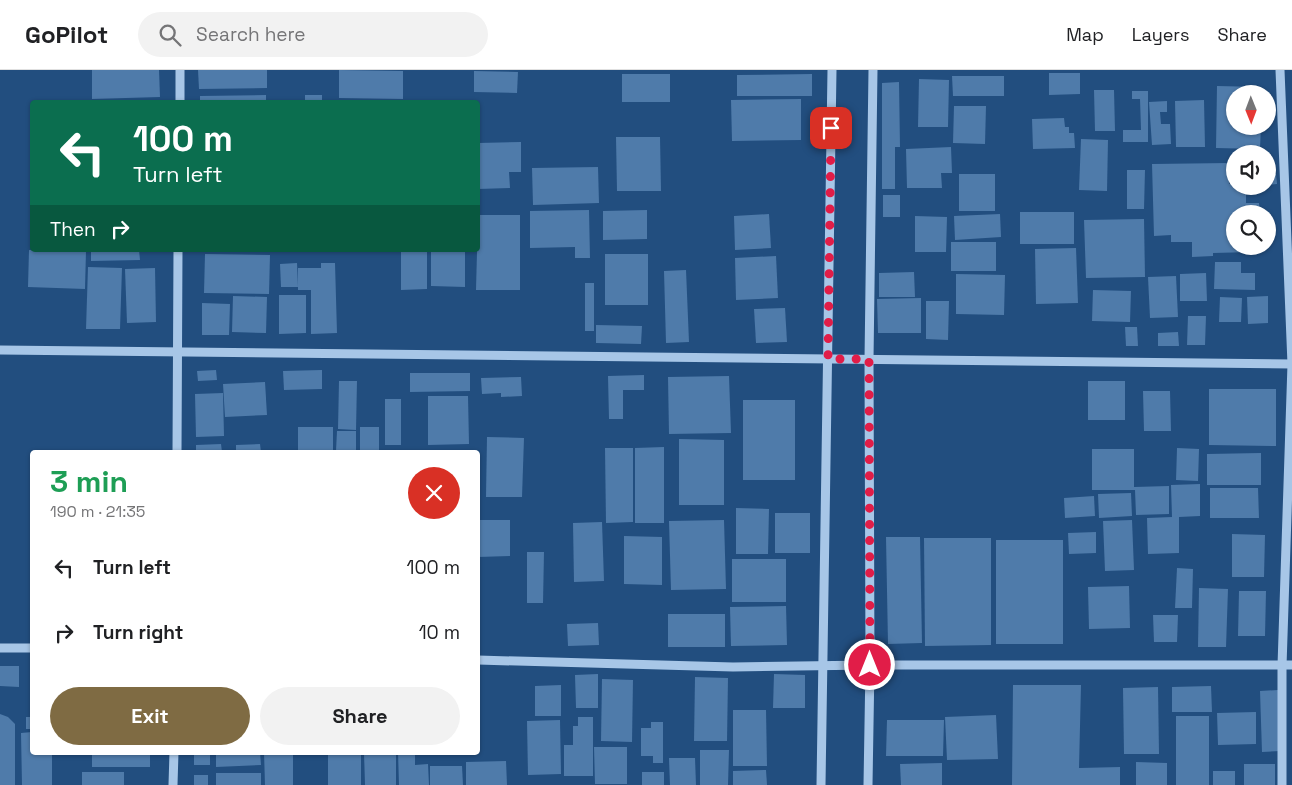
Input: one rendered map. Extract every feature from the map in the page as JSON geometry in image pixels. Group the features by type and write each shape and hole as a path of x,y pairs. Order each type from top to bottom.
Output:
{"street":[{"path":"180,70 180,100"},
{"path":"821,785 832,70"},
{"path":"868,785 870,665 869,359 873,70"},
{"path":"1280,70 1292,364 1287,666 1282,785"},
{"path":"177,450 178,252"},
{"path":"0,350 1292,364"},
{"path":"0,648 30,648"},
{"path":"480,660 733,667 870,665 1287,666"},
{"path":"173,785 174,755"}],"building":[{"path":"92,70 159,70 160,97 92,99"},
{"path":"198,70 267,70 267,88 199,89"},
{"path":"339,70 403,71 403,99 339,98"},
{"path":"474,71 518,72 517,93 474,92"},
{"path":"1049,73 1080,73 1080,94 1049,95"},
{"path":"622,74 670,74 670,102 622,102"},
{"path":"812,74 812,96 737,96 737,75"},
{"path":"952,76 1004,76 1004,96 953,96"},
{"path":"919,79 949,80 948,127 918,127"},
{"path":"899,82 900,147 895,147 895,189 882,189 882,83"},
{"path":"1217,86 1226,86 1226,135 1261,135 1260,145 1226,145 1226,148 1216,148"},
{"path":"1094,90 1114,90 1115,131 1095,131"},
{"path":"1132,91 1148,91 1148,142 1123,142 1123,130 1141,130 1140,99 1132,99"},
{"path":"266,95 266,100 200,100 200,96"},
{"path":"305,95 322,95 322,100 305,100"},
{"path":"801,99 801,140 732,141 731,100"},
{"path":"1204,100 1205,147 1176,147 1175,101"},
{"path":"1167,101 1167,112 1160,112 1161,124 1170,124 1171,144 1152,145 1149,102"},
{"path":"954,106 986,106 985,144 953,143"},
{"path":"1064,118 1065,127 1069,127 1069,133 1074,133 1075,148 1033,149 1032,119"},
{"path":"616,137 660,137 661,191 617,191"},
{"path":"1081,139 1108,140 1107,191 1079,190"},
{"path":"521,142 521,172 509,172 510,188 480,189 480,143"},
{"path":"951,147 952,173 941,173 942,188 907,188 906,149"},
{"path":"1226,163 1226,195 1246,195 1246,203 1259,203 1259,205 1226,205 1226,253 1213,253 1213,256 1192,257 1192,242 1171,242 1171,235 1154,236 1152,164"},
{"path":"598,167 599,203 533,205 532,168"},
{"path":"1127,170 1145,170 1144,209 1127,209"},
{"path":"959,174 995,174 995,211 959,211"},
{"path":"883,195 900,195 900,217 883,217"},
{"path":"589,210 590,258 575,258 575,247 530,248 530,211"},
{"path":"647,210 647,239 603,240 603,211"},
{"path":"1020,212 1074,212 1074,244 1020,244"},
{"path":"769,214 771,248 735,250 734,216"},
{"path":"1000,214 1001,237 955,240 954,216"},
{"path":"480,215 520,215 520,290 476,290 477,252 480,252"},
{"path":"915,216 947,217 946,252 915,252"},
{"path":"1144,219 1145,277 1086,278 1084,220"},
{"path":"951,242 996,242 996,271 951,271"},
{"path":"1076,248 1078,303 1036,304 1035,249"},
{"path":"29,250 30,252 86,252 85,289 28,287"},
{"path":"91,252 139,252 140,260 91,261"},
{"path":"401,252 427,252 427,289 401,290"},
{"path":"431,252 465,252 465,287 431,286"},
{"path":"205,254 270,255 269,294 204,293"},
{"path":"605,254 648,254 648,305 605,305"},
{"path":"776,256 778,298 736,300 735,258"},
{"path":"1215,262 1241,262 1241,273 1255,273 1255,290 1214,289"},
{"path":"297,263 298,287 281,287 280,264"},
{"path":"321,263 335,263 337,333 311,334 311,290 298,290 298,268 321,268"},
{"path":"88,267 122,268 120,329 86,329"},
{"path":"155,268 156,322 127,323 125,269"},
{"path":"686,270 689,342 666,343 664,271"},
{"path":"914,272 915,297 879,297 879,273"},
{"path":"1206,273 1207,301 1180,301 1180,274"},
{"path":"956,274 1005,275 1004,315 956,314"},
{"path":"1176,276 1178,317 1150,318 1148,277"},
{"path":"585,283 594,283 594,331 585,331"},
{"path":"1093,290 1131,291 1130,322 1092,321"},
{"path":"279,295 306,295 306,333 279,334"},
{"path":"233,296 267,297 266,333 232,332"},
{"path":"1268,296 1268,323 1248,324 1247,297"},
{"path":"1220,297 1242,298 1241,322 1219,322"},
{"path":"921,298 921,333 878,333 877,299"},
{"path":"926,301 949,301 948,340 926,339"},
{"path":"202,303 230,304 229,335 202,335"},
{"path":"785,308 787,342 756,343 754,309"},
{"path":"1188,316 1206,316 1205,345 1187,345"},
{"path":"596,325 642,326 641,344 596,343"},
{"path":"1125,327 1137,327 1138,346 1126,346"},
{"path":"1178,332 1179,346 1158,346 1158,333"},
{"path":"216,370 217,380 198,381 197,371"},
{"path":"322,370 322,389 284,390 283,371"},
{"path":"410,373 470,373 470,391 410,392"},
{"path":"644,375 644,390 623,390 623,419 609,419 608,376"},
{"path":"729,376 731,433 669,434 668,377"},
{"path":"521,377 522,396 501,397 501,393 482,394 481,378"},
{"path":"339,381 357,381 356,430 338,429"},
{"path":"1088,381 1125,381 1125,420 1088,420"},
{"path":"265,382 267,415 225,417 223,384"},
{"path":"1209,389 1276,389 1276,446 1209,445"},
{"path":"1143,391 1170,391 1171,431 1144,431"},
{"path":"223,393 224,436 196,437 195,394"},
{"path":"428,396 468,396 469,444 428,445"},
{"path":"385,399 401,399 401,445 385,445"},
{"path":"743,400 795,400 795,480 743,480"},
{"path":"298,427 333,427 333,450 298,450"},
{"path":"360,427 379,427 379,450 360,450"},
{"path":"337,431 356,431 356,450 336,450"},
{"path":"487,437 524,438 522,497 486,497"},
{"path":"679,439 724,440 724,505 679,505"},
{"path":"221,444 222,450 196,450 196,445"},
{"path":"260,444 261,450 236,450 236,445"},
{"path":"664,447 664,523 635,523 635,448"},
{"path":"605,448 633,448 633,522 606,523"},
{"path":"1177,448 1199,449 1198,481 1176,480"},
{"path":"1092,449 1134,449 1134,487 1169,486 1169,514 1136,515 1135,490 1092,490"},
{"path":"1261,453 1261,485 1207,485 1207,454"},
{"path":"1200,484 1200,516 1179,517 1179,553 1148,554 1147,518 1172,517 1171,485"},
{"path":"1210,488 1258,488 1259,518 1210,518"},
{"path":"1131,493 1132,516 1099,518 1098,494"},
{"path":"1094,496 1095,516 1065,518 1064,498"},
{"path":"736,508 769,509 768,554 736,554"},
{"path":"775,513 810,513 810,553 775,553"},
{"path":"480,520 510,520 510,556 480,557"},
{"path":"724,520 726,589 671,590 669,521"},
{"path":"1132,520 1134,570 1105,571 1103,521"},
{"path":"602,522 604,581 574,582 573,523"},
{"path":"1096,532 1096,553 1069,554 1068,533"},
{"path":"1232,534 1265,535 1264,577 1232,577"},
{"path":"624,536 662,537 662,585 624,584"},
{"path":"886,537 920,537 922,643 888,644"},
{"path":"924,538 991,538 991,645 925,646"},
{"path":"996,540 1063,540 1063,644 996,644"},
{"path":"527,552 544,552 543,603 527,603"},
{"path":"732,559 786,559 786,602 732,602"},
{"path":"1177,568 1193,569 1192,608 1175,608"},
{"path":"1129,586 1130,628 1089,629 1088,587"},
{"path":"1199,588 1228,589 1226,647 1198,647"},
{"path":"1239,591 1266,591 1265,636 1238,636"},
{"path":"786,606 787,645 731,646 730,607"},
{"path":"668,614 725,614 725,647 668,647"},
{"path":"1153,615 1178,615 1177,642 1154,642"},
{"path":"598,623 599,645 568,646 567,624"},
{"path":"0,666 19,666 19,687 0,686"},
{"path":"598,674 598,708 576,708 575,675"},
{"path":"774,674 805,675 805,708 773,708"},
{"path":"695,677 728,678 727,741 694,741"},
{"path":"602,679 633,680 632,742 601,741"},
{"path":"561,685 561,716 535,716 535,686"},
{"path":"1013,685 1081,685 1079,768 1120,767 1120,785 1012,785"},
{"path":"1211,686 1212,712 1172,712 1172,687"},
{"path":"1158,687 1159,754 1124,754 1123,688"},
{"path":"1278,690 1280,751 1262,752 1260,691"},
{"path":"733,710 766,710 767,766 733,766"},
{"path":"1256,712 1256,744 1218,745 1217,713"},
{"path":"0,714 8,717 15,724 15,785 0,785"},
{"path":"996,715 998,759 947,760 945,717"},
{"path":"1176,716 1209,716 1209,785 1176,785"},
{"path":"26,717 30,717 30,729 26,729"},
{"path":"578,717 593,717 593,776 564,776 564,745 573,745 573,726 578,726"},
{"path":"560,720 561,774 528,775 527,721"},
{"path":"887,720 944,720 943,756 886,756"},
{"path":"651,722 663,722 663,763 653,763 653,756 641,756 641,728 651,728"},
{"path":"30,732 30,755 52,755 52,785 22,785 21,733"},
{"path":"594,747 627,747 627,784 595,784"},
{"path":"700,750 729,750 728,785 700,785"},
{"path":"92,755 150,755 150,767 92,767"},
{"path":"194,755 210,755 210,765 194,765"},
{"path":"216,755 260,755 261,765 216,767"},
{"path":"264,755 293,755 293,785 265,785"},
{"path":"328,755 361,755 361,785 328,785"},
{"path":"364,755 396,755 396,785 365,785"},
{"path":"398,755 415,755 415,765 428,764 429,785 399,785"},
{"path":"669,758 695,758 696,785 670,785"},
{"path":"506,761 507,785 466,785 466,762"},
{"path":"1136,762 1167,763 1167,785 1136,785"},
{"path":"942,763 942,785 901,785 900,764"},
{"path":"1244,764 1275,764 1275,785 1244,785"},
{"path":"430,766 462,766 463,785 430,785"},
{"path":"766,770 767,785 733,785 733,771"},
{"path":"1213,771 1235,771 1235,785 1213,785"},
{"path":"82,772 124,772 124,785 82,785"},
{"path":"642,772 664,772 664,785 642,785"},
{"path":"216,773 261,773 261,785 216,785"},
{"path":"194,775 208,775 208,785 194,785"}],"route":[{"path":"831,128 828,359 869,359 870,665"}]}
